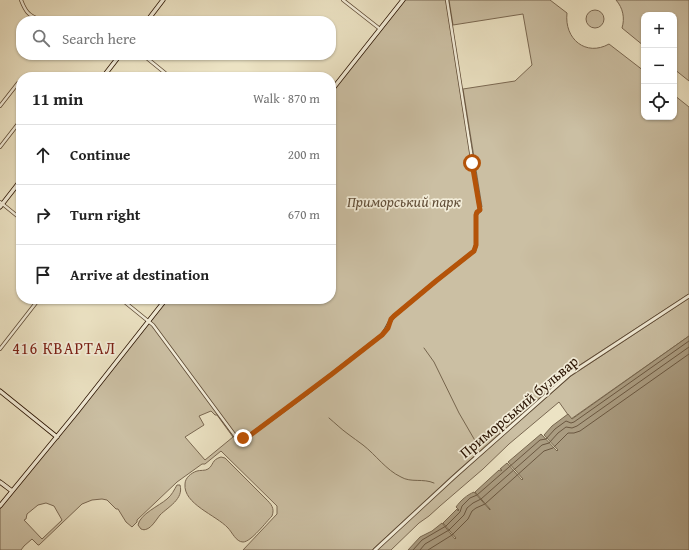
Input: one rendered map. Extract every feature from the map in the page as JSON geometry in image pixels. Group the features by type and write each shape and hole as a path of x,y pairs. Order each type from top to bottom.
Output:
{"main road":[{"path":"150,16 163,0"},
{"path":"336,85 403,0"},
{"path":"107,72 116,60"},
{"path":"1,205 16,186"},
{"path":"0,506 57,437 162,304"},
{"path":"0,392 57,437"},
{"path":"0,482 12,491"}],"street":[{"path":"21,0 25,10 31,16"},
{"path":"343,0 380,29"},
{"path":"127,304 149,321 156,329 236,437 243,438 249,436 291,405 382,335 388,328 391,319 394,316 474,251 476,245 476,215 480,210 447,0"},
{"path":"148,60 164,72"},
{"path":"0,106 16,86"},
{"path":"0,147 16,126"},
{"path":"1,205 16,216"},
{"name":"Приморський бульвар","path":"375,550 448,482 570,374 689,296"},
{"path":"0,349 35,304"}],"green space":[{"name":"Приморський парк","path":"405,0 446,0 480,208 482,207 463,89 515,81 532,65 523,14 453,25 449,0 550,0 567,13 569,31 578,43 585,47 592,48 609,44 641,69 641,120 677,120 677,97 689,107 689,294 569,372 453,475 372,550 243,550 277,514 277,506 221,451 205,464 202,464 177,482 137,520 132,527 126,522 118,509 116,509 107,500 92,500 82,504 39,545 32,539 21,550 0,550 0,507 163,304 336,304 336,87","holes":["211,411 217,415 233,437 205,460 185,437 204,425 199,416","46,503 54,506 62,520 42,539 24,520 26,519 27,514 38,505"]},
{"path":"616,0 689,0 689,81 677,71 677,12 641,12 641,44 622,28 623,13"},
{"path":"591,10 599,10 604,15 602,26 599,28 591,28 586,23 586,15"},
{"path":"689,298 689,336 571,419 559,402 509,444 429,516 419,523 391,550 377,550 455,478 571,376"},
{"path":"221,457 225,458 271,504 273,508 272,516 250,539 243,542 238,540 223,523 201,509 189,497 186,491 185,482 189,476 197,471 208,469 214,461"},
{"path":"177,485 180,485 181,490 178,499 160,515 151,527 145,530 141,529 138,525 142,517 150,510 164,502"}],"water":[{"path":"689,336 689,550 408,550 420,537 432,531 442,523 455,539 456,538 443,523 457,509 458,511 459,510 456,507 464,498 474,492 490,510 475,492 499,470 501,471 502,470 500,469 507,463 522,480 523,479 508,462 541,434 557,451 558,450 544,435 552,426 568,414 572,419"}],"waterway":[{"path":"424,348 434,362 459,413 477,444"},
{"path":"329,418 368,449 396,474 409,480 434,483"}],"district":[{"name":"416 КВАРТАЛ","path":"64,348"}],"route":[{"path":"243,438 249,436 382,335 388,328 391,319 394,316 474,251 476,245 476,213 480,210 472,163"}]}
